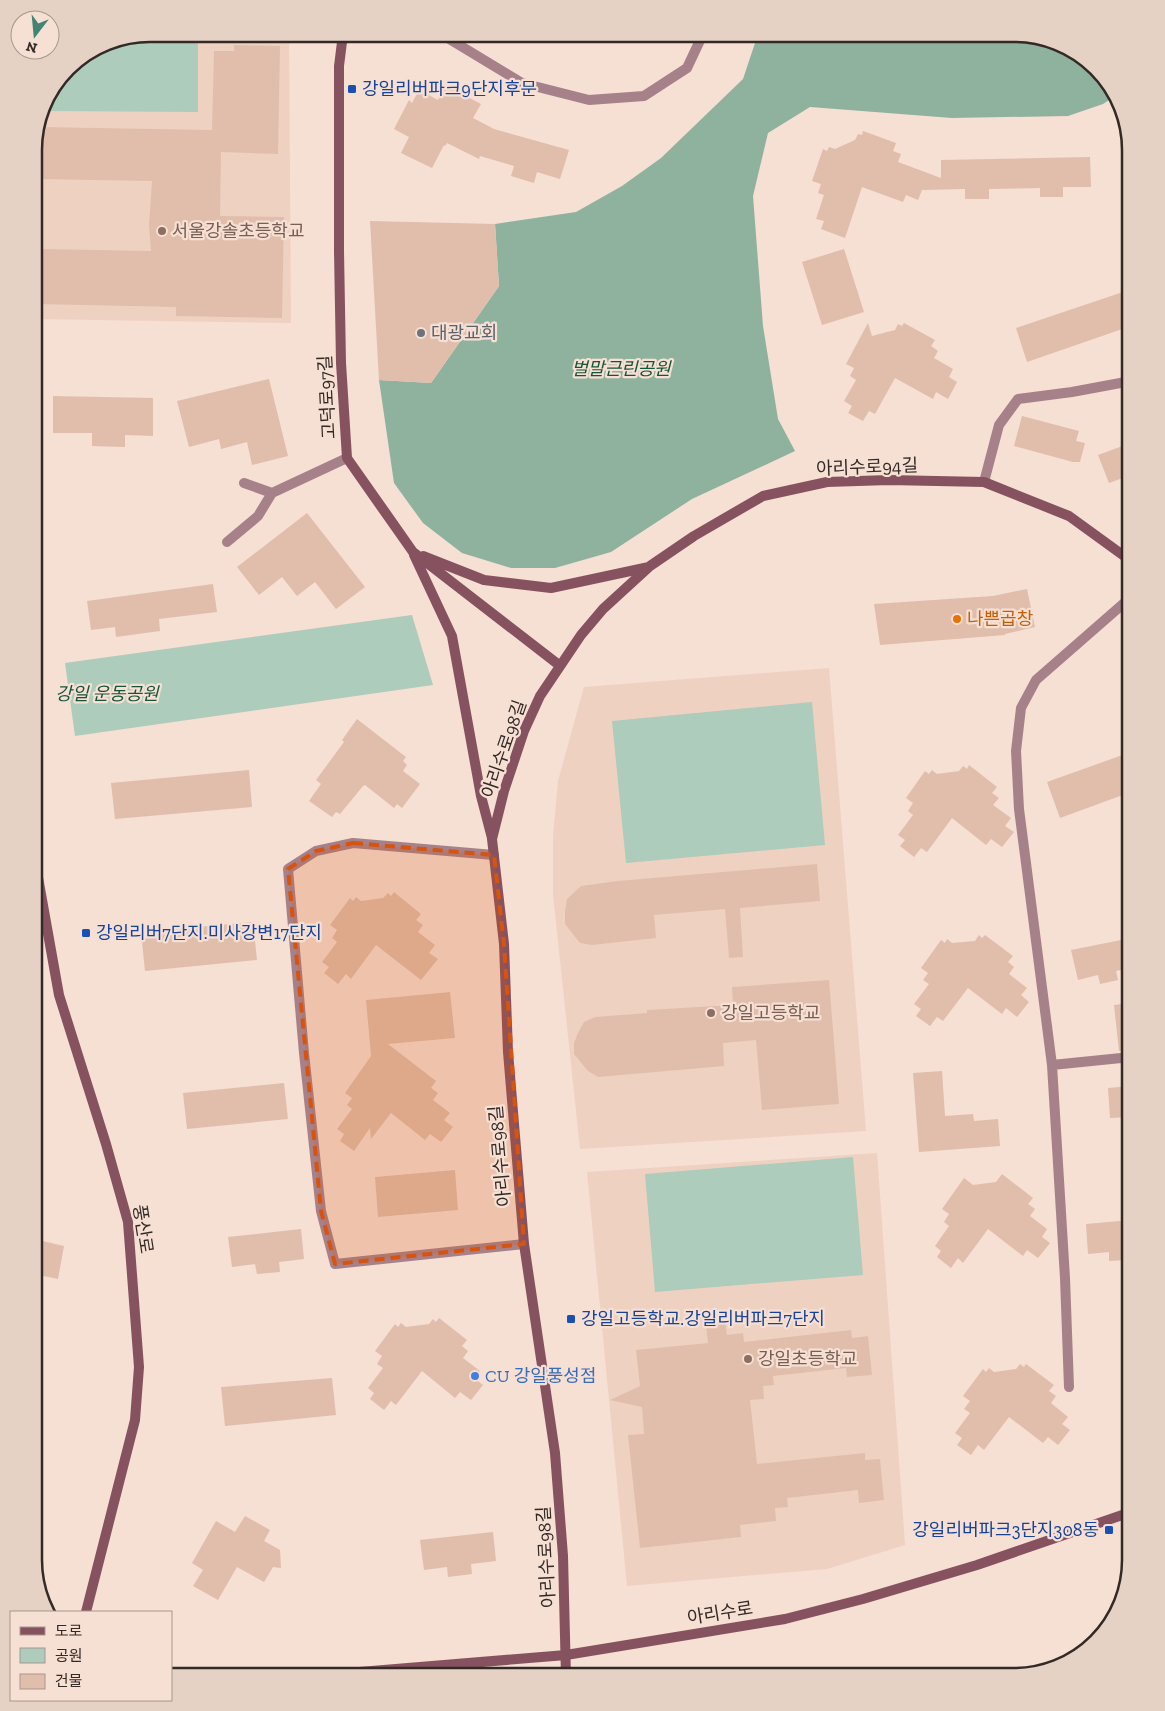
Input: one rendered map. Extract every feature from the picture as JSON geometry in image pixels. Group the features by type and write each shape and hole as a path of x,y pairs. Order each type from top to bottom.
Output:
{"street":[{"name":"고덕로97길","path":"342,42 339,66 339,251 341,363 347,458 412,552 559,665"},
{"path":"455,42 522,83 589,100 644,96 688,68 699,43"},
{"path":"984,482 999,424 1018,399 1122,383"},
{"path":"227,542 258,516 272,493 347,458"},
{"name":"아리수로94길","path":"559,665 580,635 602,609 650,566 694,536 763,496 826,482 889,480 984,482 1069,516 1122,555"},
{"path":"244,483 272,493"},
{"path":"412,552 484,580 551,588 650,566"},
{"path":"412,552 452,636 481,796 492,839"},
{"path":"1069,1387 1065,1278 1052,1065 1019,809 1016,751 1021,708 1036,680 1122,605"},
{"name":"아리수로98길","path":"559,665 540,696 524,731 504,790 492,839 504,944 508,1052 524,1244 555,1453 563,1556 566,1668"},
{"path":"494,855 353,843 316,851 288,869 304,1053 320,1202 335,1264 524,1244"},
{"name":"풍산로","path":"42,902 59,995 106,1144 128,1222 139,1367 135,1420 86,1611"},
{"path":"1052,1065 1122,1058"},
{"name":"아리수로","path":"408,1668 566,1655 785,1619 854,1602 977,1565 1122,1515"}],"highlighted area":[{"path":"353,843 494,855 504,944 524,1244 335,1264 321,1211 288,869 316,851"}],"shaded area":[{"name":"서울강솔초등학교","path":"289,42 291,323 43,319 43,143 46,123 51,109 61,90 74,74 90,61 109,51 136,43"},
{"name":"강일고등학교","path":"829,668 866,1131 580,1149 553,894 553,836 558,781 584,687"},
{"name":"강일초등학교","path":"877,1153 905,1545 827,1569 627,1586 587,1172"}],"green space":[{"path":"198,42 198,112 50,111 69,79 90,61 109,51 136,43"},
{"name":"벌말근린공원","path":"755,43 1022,43 1049,48 1068,57 1091,74 1109,100 1103,104 1068,116 952,118 810,107 768,133 753,196 763,326 778,419 795,451 692,499 611,552 555,568 511,568 462,553 423,523 394,483 379,380 431,383 499,286 495,224 576,212 622,186 661,158 743,79"},
{"name":"강일 운동공원","path":"412,615 433,685 75,736 65,663"},
{"path":"812,702 825,845 626,863 612,721"},
{"path":"853,1157 863,1275 655,1292 645,1174"}],"building":[{"path":"234,45 280,46 278,154 221,152 220,216 284,217 282,318 176,316 176,307 43,304 43,249 151,251 149,226 152,181 43,179 43,143 45,127 212,130 214,51 234,51"},
{"path":"445,85 481,104 473,118 494,129 569,150 560,179 537,172 534,183 511,176 514,166 480,156 479,159 447,143 444,145 432,168 401,153 409,137 394,129 409,100 412,103 419,90 438,100"},
{"path":"863,131 896,143 893,151 901,154 898,162 941,178 941,160 1090,157 1091,187 1063,187 1063,197 1040,197 1040,188 989,189 989,199 965,199 965,189 922,190 918,200 906,195 903,202 862,187 845,238 821,229 824,221 816,219 824,195 818,193 821,184 812,181 823,149 827,151 829,147 835,149 855,140 858,134 862,135"},
{"name":"대광교회","path":"370,221 495,224 499,286 431,383 379,380"},
{"path":"844,249 864,312 822,325 802,262"},
{"path":"1122,292 1122,329 1027,362 1016,328"},
{"path":"868,323 872,336 895,330 898,324 902,326 904,323 935,340 931,346 938,351 934,358 953,369 949,377 957,382 948,399 936,392 933,399 895,378 875,414 869,411 863,421 848,413 852,406 844,401 856,380 850,376 854,368 846,364"},
{"path":"269,379 288,456 252,465 247,442 221,449 219,439 189,447 177,401"},
{"path":"53,396 153,398 153,436 125,435 125,447 92,446 92,433 53,433"},
{"path":"1022,416 1079,431 1076,441 1085,443 1080,462 1073,462 1014,446"},
{"path":"1122,446 1122,478 1109,483 1098,455"},
{"path":"307,513 365,587 336,609 315,582 297,596 282,577 259,595 237,567"},
{"path":"213,584 217,612 159,619 160,631 116,637 115,627 91,630 87,601"},
{"path":"1027,589 1035,627 1005,635 880,645 874,604 993,596"},
{"path":"357,719 406,757 403,761 407,765 403,771 420,784 402,808 397,804 394,808 365,785 340,814 336,812 332,817 309,801 321,784 316,780 344,742 342,740"},
{"path":"1122,755 1122,795 1060,818 1047,782"},
{"path":"969,765 997,787 992,793 999,798 993,805 1011,818 1005,826 1014,832 1002,847 991,839 986,845 952,818 927,852 921,848 914,857 900,846 905,840 898,835 913,815 908,811 913,803 906,798 925,771 929,774 932,770 937,774 959,771 963,766 967,769"},
{"path":"249,770 252,807 115,819 111,783"},
{"path":"817,864 820,901 740,908 743,957 729,958 725,909 654,915 656,938 592,945 580,943 565,924 567,899 581,886 618,881"},
{"path":"394,892 421,914 416,920 423,925 418,932 435,945 429,953 438,959 421,980 376,945 351,979 346,974 338,984 324,973 329,967 322,962 337,942 332,938 337,930 330,925 350,898 353,901 356,897 361,901 383,898 388,893 391,896"},
{"path":"253,922 257,960 145,971 141,932"},
{"path":"979,935 982,938 985,935 1013,956 1008,962 1014,967 1009,974 1027,988 1021,995 1029,1002 1017,1017 1006,1008 1002,1014 968,988 943,1021 937,1017 930,1026 916,1016 921,1009 914,1004 929,984 923,980 928,973 921,968 941,940 945,943 947,939 952,943 975,941"},
{"path":"1122,940 1122,970 1116,971 1118,980 1100,984 1098,975 1078,980 1071,950"},
{"path":"829,980 839,1104 762,1110 756,1040 723,1043 724,1066 598,1077 588,1071 574,1054 574,1043 584,1022 595,1017 647,1013 647,1010 733,1005 732,987"},
{"path":"450,992 455,1038 388,1044 436,1081 431,1088 438,1093 433,1100 450,1113 444,1120 453,1127 441,1142 430,1134 425,1140 391,1113 371,1139 370,1128 354,1151 340,1141 344,1134 337,1129 352,1109 347,1105 352,1098 345,1093 371,1056 366,1000"},
{"path":"1122,1004 1122,1051 1119,1051 1114,1005"},
{"path":"942,1071 945,1116 973,1114 974,1121 998,1119 1000,1146 919,1152 913,1073"},
{"path":"284,1083 288,1119 187,1129 183,1093"},
{"path":"1122,1087 1122,1117 1110,1118 1108,1088"},
{"path":"455,1170 458,1210 378,1217 375,1177"},
{"path":"1002,1174 1033,1198 1028,1204 1035,1209 1030,1216 1047,1229 1042,1237 1050,1243 1038,1258 1027,1250 1023,1256 988,1229 963,1263 958,1258 951,1268 937,1257 941,1251 935,1246 949,1226 944,1222 949,1214 942,1209 964,1178 973,1185 996,1182"},
{"path":"1122,1221 1122,1260 1109,1261 1109,1252 1088,1254 1086,1224"},
{"path":"301,1229 304,1259 279,1262 280,1272 257,1274 255,1264 232,1267 228,1237"},
{"path":"42,1241 64,1246 58,1279 42,1276"},
{"path":"724,1313 727,1335 743,1333 744,1342 851,1330 852,1338 868,1336 872,1375 847,1377 846,1368 773,1376 774,1385 763,1386 764,1399 750,1400 757,1464 865,1453 865,1460 880,1459 884,1500 859,1503 858,1490 787,1498 788,1507 775,1508 776,1521 740,1525 741,1537 640,1548 628,1435 644,1434 642,1407 610,1400 640,1386 636,1350 708,1343 705,1316"},
{"path":"439,1318 467,1340 462,1346 468,1351 463,1358 480,1371 475,1379 483,1385 471,1400 460,1392 455,1398 422,1371 396,1405 391,1401 384,1410 370,1399 374,1393 368,1388 383,1368 377,1364 382,1356 375,1351 395,1324 398,1327 401,1323 406,1327 429,1324 433,1319 436,1322"},
{"path":"1020,1364 1024,1367 1026,1364 1054,1385 1049,1391 1056,1396 1051,1403 1068,1417 1062,1424 1070,1430 1058,1445 1048,1437 1043,1443 1009,1417 984,1450 978,1445 971,1455 957,1445 962,1438 955,1433 970,1413 964,1409 970,1401 963,1396 983,1369 986,1372 989,1368 994,1372 1016,1369"},
{"path":"332,1378 336,1415 225,1426 221,1387"},
{"path":"245,1516 270,1530 264,1541 280,1550 281,1568 273,1567 264,1582 237,1567 218,1600 193,1586 203,1570 192,1563 216,1521 235,1532"},
{"path":"493,1532 496,1561 471,1564 472,1574 448,1577 447,1567 424,1570 420,1540"}],"place":[{"name":"강일리버파크9단지후문","path":"352,89"},
{"name":"서울강솔초등학교","path":"162,231"},
{"name":"대광교회","path":"421,333"},
{"name":"나쁜곱창","path":"957,619"},
{"name":"강일리버7단지.미사강변17단지","path":"86,933"},
{"name":"강일고등학교","path":"711,1013"},
{"name":"강일고등학교.강일리버파크7단지","path":"571,1319"},
{"name":"강일초등학교","path":"748,1359"},
{"name":"CU 강일풍성점","path":"475,1376"},
{"name":"강일리버파크3단지308동","path":"1109,1530"}]}
